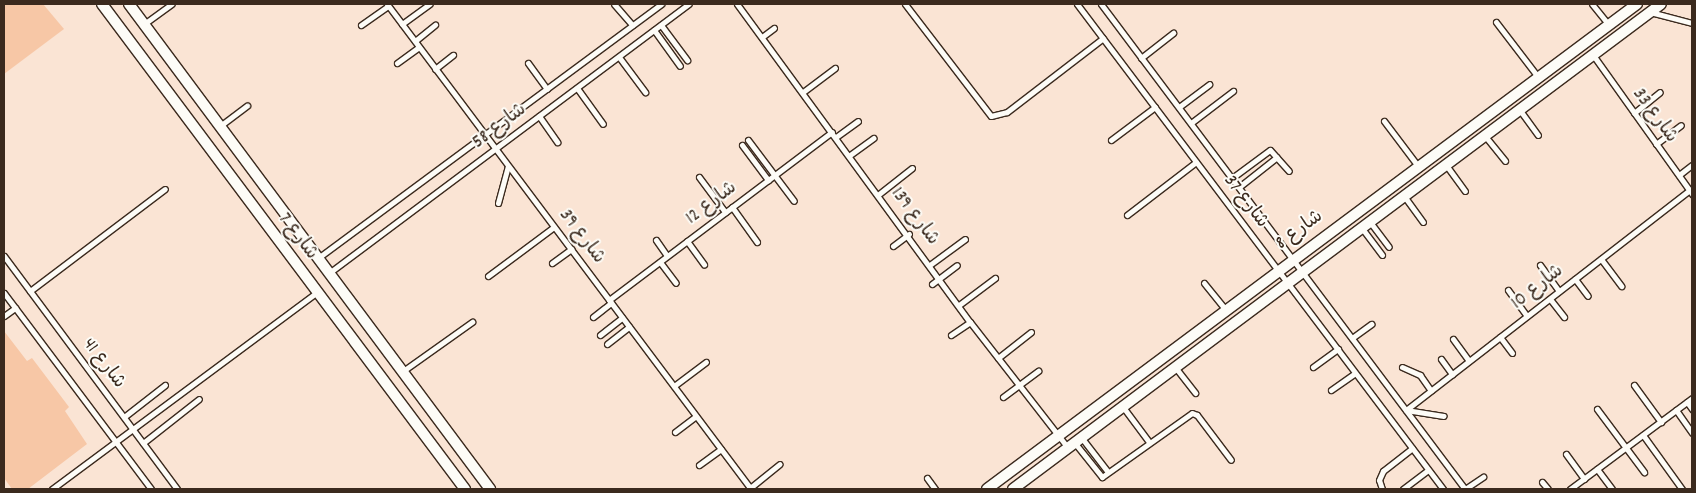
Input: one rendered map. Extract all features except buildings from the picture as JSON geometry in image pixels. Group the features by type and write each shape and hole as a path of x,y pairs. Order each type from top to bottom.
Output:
{"street":[{"name":"شارع 7","path":"102,4 465,489"},
{"name":"شارع 7","path":"129,4 490,489"},
{"name":"شارع 8","path":"987,489 1277,270 1636,4"},
{"name":"شارع 8","path":"1018,488 1074,442 1660,4"}],"lane":[{"path":"144,24 172,4"},
{"path":"402,24 430,4"},
{"path":"614,4 632,26"},
{"name":"شارع 58","path":"318,258 661,4"},
{"name":"شارع 58","path":"329,273 689,4"},
{"name":"شارع 139","path":"737,4 931,264 970,322 1058,435 1074,442"},
{"path":"905,4 991,116 1007,112 1103,38"},
{"name":"شارع 37","path":"1077,4 1443,489"},
{"name":"شارع 37","path":"1101,4 1465,489"},
{"path":"1592,4 1609,25"},
{"path":"361,25 387,5"},
{"name":"شارع 39","path":"387,5 750,489"},
{"path":"1650,12 1692,23"},
{"path":"1496,22 1538,77"},
{"path":"414,41 435,25"},
{"path":"661,25 687,60"},
{"path":"762,38 774,28"},
{"path":"654,30 680,66"},
{"path":"1142,58 1174,34"},
{"path":"397,63 419,47"},
{"path":"435,69 453,55"},
{"name":"شارع 33","path":"1592,55 1690,191"},
{"path":"618,57 645,92"},
{"path":"528,63 547,89"},
{"path":"803,92 835,68"},
{"path":"1178,107 1209,84"},
{"path":"577,88 603,124"},
{"path":"1190,123 1233,91"},
{"path":"1634,113 1660,92"},
{"path":"220,126 248,106"},
{"path":"1111,140 1155,107"},
{"path":"1519,109 1538,135"},
{"path":"539,116 557,142"},
{"path":"836,137 858,121"},
{"path":"1384,121 1418,166"},
{"path":"1656,144 1681,125"},
{"name":"شارع 12","path":"593,317 667,256 832,132"},
{"path":"1485,135 1504,161"},
{"path":"850,155 873,138"},
{"path":"748,140 794,202"},
{"path":"742,145 768,180"},
{"path":"1232,178 1271,150 1289,171"},
{"path":"1239,187 1277,157"},
{"path":"1127,215 1196,162"},
{"path":"1445,164 1465,191"},
{"path":"1678,175 1692,165"},
{"path":"498,203 508,166"},
{"path":"879,194 912,168"},
{"path":"699,176 725,212"},
{"name":"شارع 10","path":"1406,410 1690,191 1692,183"},
{"path":"30,291 165,189"},
{"path":"1404,196 1423,222"},
{"path":"732,208 757,242"},
{"path":"1365,224 1389,247"},
{"path":"1365,224 1382,255"},
{"path":"488,276 554,227"},
{"path":"893,246 909,234"},
{"path":"931,264 965,239"},
{"path":"656,240 667,256"},
{"path":"687,241 704,264"},
{"path":"552,263 571,249"},
{"name":"شارع 41","path":"4,256 177,489"},
{"path":"1601,259 1621,286"},
{"path":"660,262 676,283"},
{"path":"932,284 957,265"},
{"path":"1540,265 1559,291"},
{"path":"959,305 995,278"},
{"path":"1575,279 1588,296"},
{"path":"1204,283 1225,309"},
{"path":"1508,290 1527,316"},
{"name":"شارع 41","path":"4,292 151,489"},
{"path":"52,489 115,442 134,431 317,292"},
{"path":"1550,299 1564,317"},
{"path":"4,316 15,308"},
{"path":"600,334 622,318"},
{"path":"402,371 472,322"},
{"path":"951,335 970,322"},
{"path":"1352,338 1370,324"},
{"path":"607,344 629,327"},
{"path":"998,358 1032,332"},
{"path":"1500,337 1512,353"},
{"path":"1453,339 1469,361"},
{"path":"1313,367 1338,349"},
{"path":"1441,358 1452,374"},
{"path":"674,386 706,362"},
{"path":"1175,367 1195,394"},
{"path":"1402,367 1420,376 1431,391"},
{"path":"1003,398 1038,371"},
{"path":"1331,390 1355,373"},
{"path":"124,418 165,385"},
{"path":"1634,385 1661,422"},
{"path":"1570,489 1692,398"},
{"path":"143,443 199,399"},
{"path":"1687,402 1692,409"},
{"path":"1122,406 1149,442"},
{"path":"1406,410 1444,416"},
{"path":"1597,410 1644,472"},
{"path":"1676,410 1692,432"},
{"path":"1074,442 1102,477 1189,413 1195,414 1231,460"},
{"path":"675,432 696,416"},
{"path":"1642,435 1682,489"},
{"path":"1074,442 1108,472"},
{"path":"1382,489 1378,480 1383,471 1412,448"},
{"path":"699,465 721,449"},
{"path":"1566,454 1584,479"},
{"path":"750,489 780,464"},
{"path":"1598,469 1612,489"},
{"path":"1403,489 1428,470"},
{"path":"1465,489 1483,477"},
{"path":"927,478 935,489"},
{"path":"1542,482 1548,489"}],"shaded area":[{"path":"4,4 1692,4 1692,489 4,489"}]}
